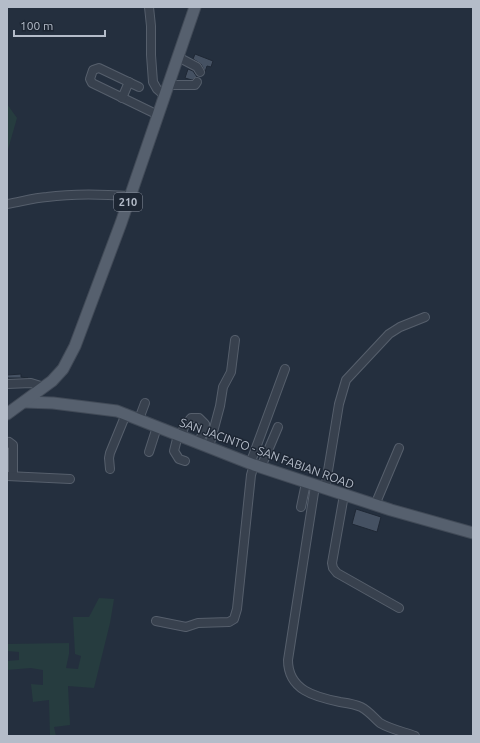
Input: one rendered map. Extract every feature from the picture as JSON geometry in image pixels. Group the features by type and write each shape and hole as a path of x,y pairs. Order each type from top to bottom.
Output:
{"main road":[{"name":"210","path":"7,414 48,384 63,369 101,279 195,7"},
{"path":"48,384 53,403"},
{"name":"SAN JACINTO - SAN FABIAN ROAD","path":"24,402 53,403 106,409 126,414 255,465 315,486 473,533"}],"street":[{"path":"149,7 151,26 152,82 157,89 167,90 195,86 197,82"},
{"path":"178,57 197,66 200,72"},
{"path":"139,87 99,68 93,70 90,79 92,84 158,115"},
{"path":"122,98 130,82"},
{"path":"7,204 74,194 130,196"},
{"path":"415,736 381,723 360,706 324,698 303,690 290,675 288,660 315,486 346,380 389,334 400,327 425,317"},
{"path":"209,447 220,406 223,387 231,372 235,340"},
{"path":"156,621 186,627 198,622 229,622 234,619 237,609 250,483 285,369"},
{"path":"7,384 48,384"},
{"path":"139,419 145,403"},
{"path":"110,469 110,453 126,414"},
{"path":"148,452 169,432 184,427 191,418 199,418 205,424 203,433 198,443"},
{"path":"255,465 278,427"},
{"path":"169,432 174,451 179,459 185,461"},
{"path":"7,444 9,442 13,445 10,476 70,479"},
{"path":"375,505 399,448"},
{"path":"301,507 315,486"},
{"path":"344,495 332,563 333,568 337,573 399,608"}],"green space":[{"path":"7,104 17,118 7,153"},
{"path":"99,598 114,599 110,623 94,688 68,686 70,725 54,727 56,736 50,736 49,700 33,702 31,684 43,685 43,670 31,668 7,670 7,661 19,660 19,652 7,651 7,644 69,643 69,654 66,668 78,669 81,656 75,654 73,617 89,617"}],"building":[{"path":"195,54 213,61 211,67 207,66 205,72 201,64 193,59"},
{"path":"188,69 193,71 197,77 192,80 185,78"},
{"path":"21,374 21,377 28,378 8,378 7,375"},
{"path":"356,509 381,517 377,532 352,524"}]}
